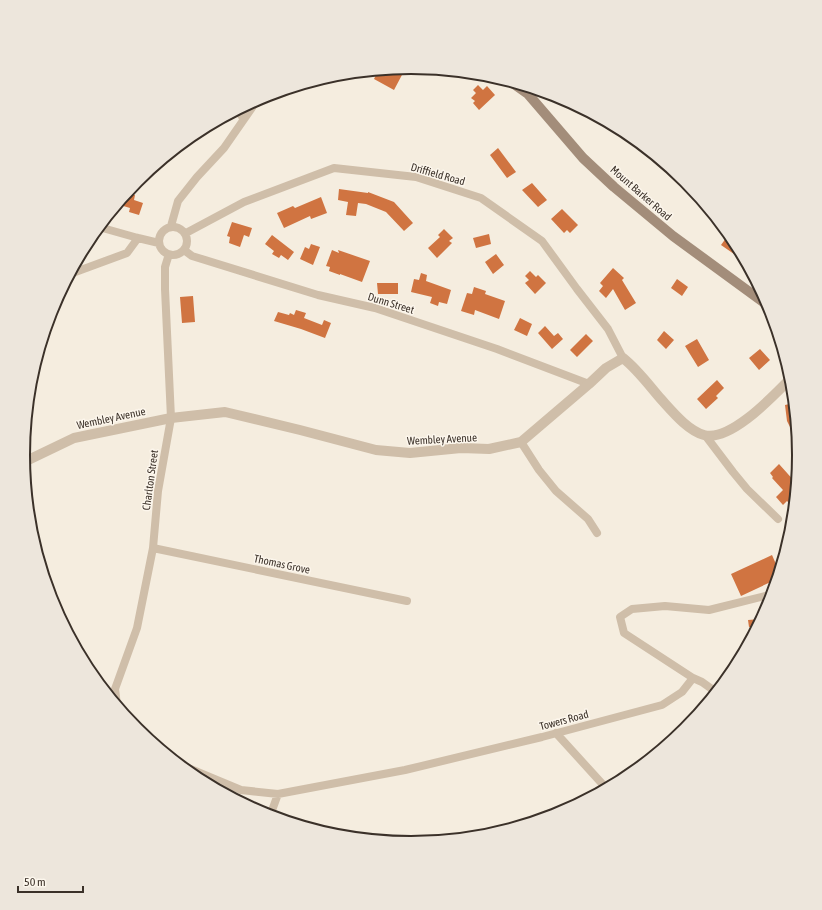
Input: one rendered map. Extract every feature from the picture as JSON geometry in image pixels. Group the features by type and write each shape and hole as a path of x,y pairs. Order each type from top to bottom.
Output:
{"main road":[{"name":"Mount Barker Road","path":"524,91 583,158 614,187 673,236 758,299"}],"street":[{"path":"172,226 178,201 197,177 224,148 251,109"},
{"path":"240,114 244,120"},
{"name":"Driffield Road","path":"186,233 244,202 334,168 416,177 481,198 542,241 608,329 622,358"},
{"path":"172,226 182,229 186,233 188,242 184,250 177,254 169,254 163,250 159,243 159,237 162,232 166,228 172,226"},
{"path":"105,229 159,243"},
{"path":"77,271 127,253 138,238"},
{"name":"Dunn Street","path":"184,250 192,256 318,295 382,311 497,349 589,384"},
{"name":"Charlton Street","path":"116,695 115,689 137,628 153,548 158,491 171,418 165,289 165,267 169,254"},
{"path":"622,358 633,366 672,411 689,427 705,435 718,435 731,430 750,417 785,383"},
{"name":"Wembley Avenue","path":"30,459 74,438 171,418 225,412 376,450 410,453 461,448 489,449 521,442 606,368 622,358"},
{"path":"705,435 732,472 778,519"},
{"path":"521,442 539,470 556,492 588,519 597,533"},
{"name":"Thomas Grove","path":"153,548 407,602"},
{"path":"711,689 624,633 620,617 632,609 665,606 709,610 765,596"},
{"name":"Towers Road","path":"201,774 241,790 278,794 405,770 527,741 662,705 682,692 693,678"},
{"path":"556,733 602,784"},
{"path":"272,810 278,794"}],"building":[{"path":"402,74 394,90 374,79 376,76"},
{"path":"478,85 483,90 487,86 495,95 479,110 473,103 475,101 471,98 476,93 473,90"},
{"path":"498,148 516,172 507,178 490,155"},
{"path":"532,183 547,200 538,207 522,190"},
{"path":"339,189 368,192 394,202 413,223 404,231 386,212 366,204 358,203 356,216 346,215 348,202 338,200"},
{"path":"134,195 135,195 134,200 143,203 139,215 129,212 130,208 123,206"},
{"path":"321,197 327,213 311,219 310,216 284,228 277,213 293,206 295,208"},
{"path":"562,209 578,225 570,233 567,230 564,233 551,219"},
{"path":"232,222 252,228 249,237 244,235 240,247 229,243 230,237 227,236"},
{"path":"444,229 453,238 449,241 452,243 437,258 428,248 440,237 438,235"},
{"path":"489,234 491,244 476,248 473,238"},
{"path":"272,235 294,252 288,260 281,255 279,258 272,254 274,251 265,244"},
{"path":"725,239 734,253 734,254 721,245"},
{"path":"311,244 320,247 313,265 300,259 305,247 309,249"},
{"path":"332,250 339,253 338,250 370,261 362,282 329,271 330,267 326,266"},
{"path":"496,254 504,265 493,274 485,262"},
{"path":"613,268 624,278 622,280 636,303 625,310 613,289 606,298 599,291 603,286 600,283"},
{"path":"530,271 536,277 538,275 546,283 535,294 525,283 529,280 525,276"},
{"path":"421,273 427,275 426,281 451,290 447,304 439,302 438,306 430,303 432,297 411,292 414,279 419,280"},
{"path":"677,279 688,287 682,296 671,288"},
{"path":"377,283 398,283 398,294 378,294"},
{"path":"474,287 486,291 485,294 505,301 499,319 475,310 474,315 461,311 467,293 472,294"},
{"path":"193,296 195,322 182,323 180,297"},
{"path":"296,310 306,313 304,318 322,325 324,320 331,323 325,338 274,321 278,312 289,315 290,313 294,315"},
{"path":"520,318 532,324 527,336 514,330"},
{"path":"545,326 554,336 558,333 563,339 552,349 538,333"},
{"path":"664,331 674,340 666,349 657,340"},
{"path":"586,334 593,341 577,357 570,350"},
{"path":"697,339 709,360 698,367 685,346"},
{"path":"760,349 770,360 759,370 749,358"},
{"path":"717,380 724,388 716,396 718,398 706,409 697,399"},
{"path":"789,404 791,429 787,421 785,405"},
{"path":"779,464 791,478 789,503 787,501 783,505 776,497 783,490 772,478 773,477 770,473"},
{"path":"772,555 776,564 770,582 741,596 731,574"},
{"path":"755,619 752,627 749,627 748,620"}]}
